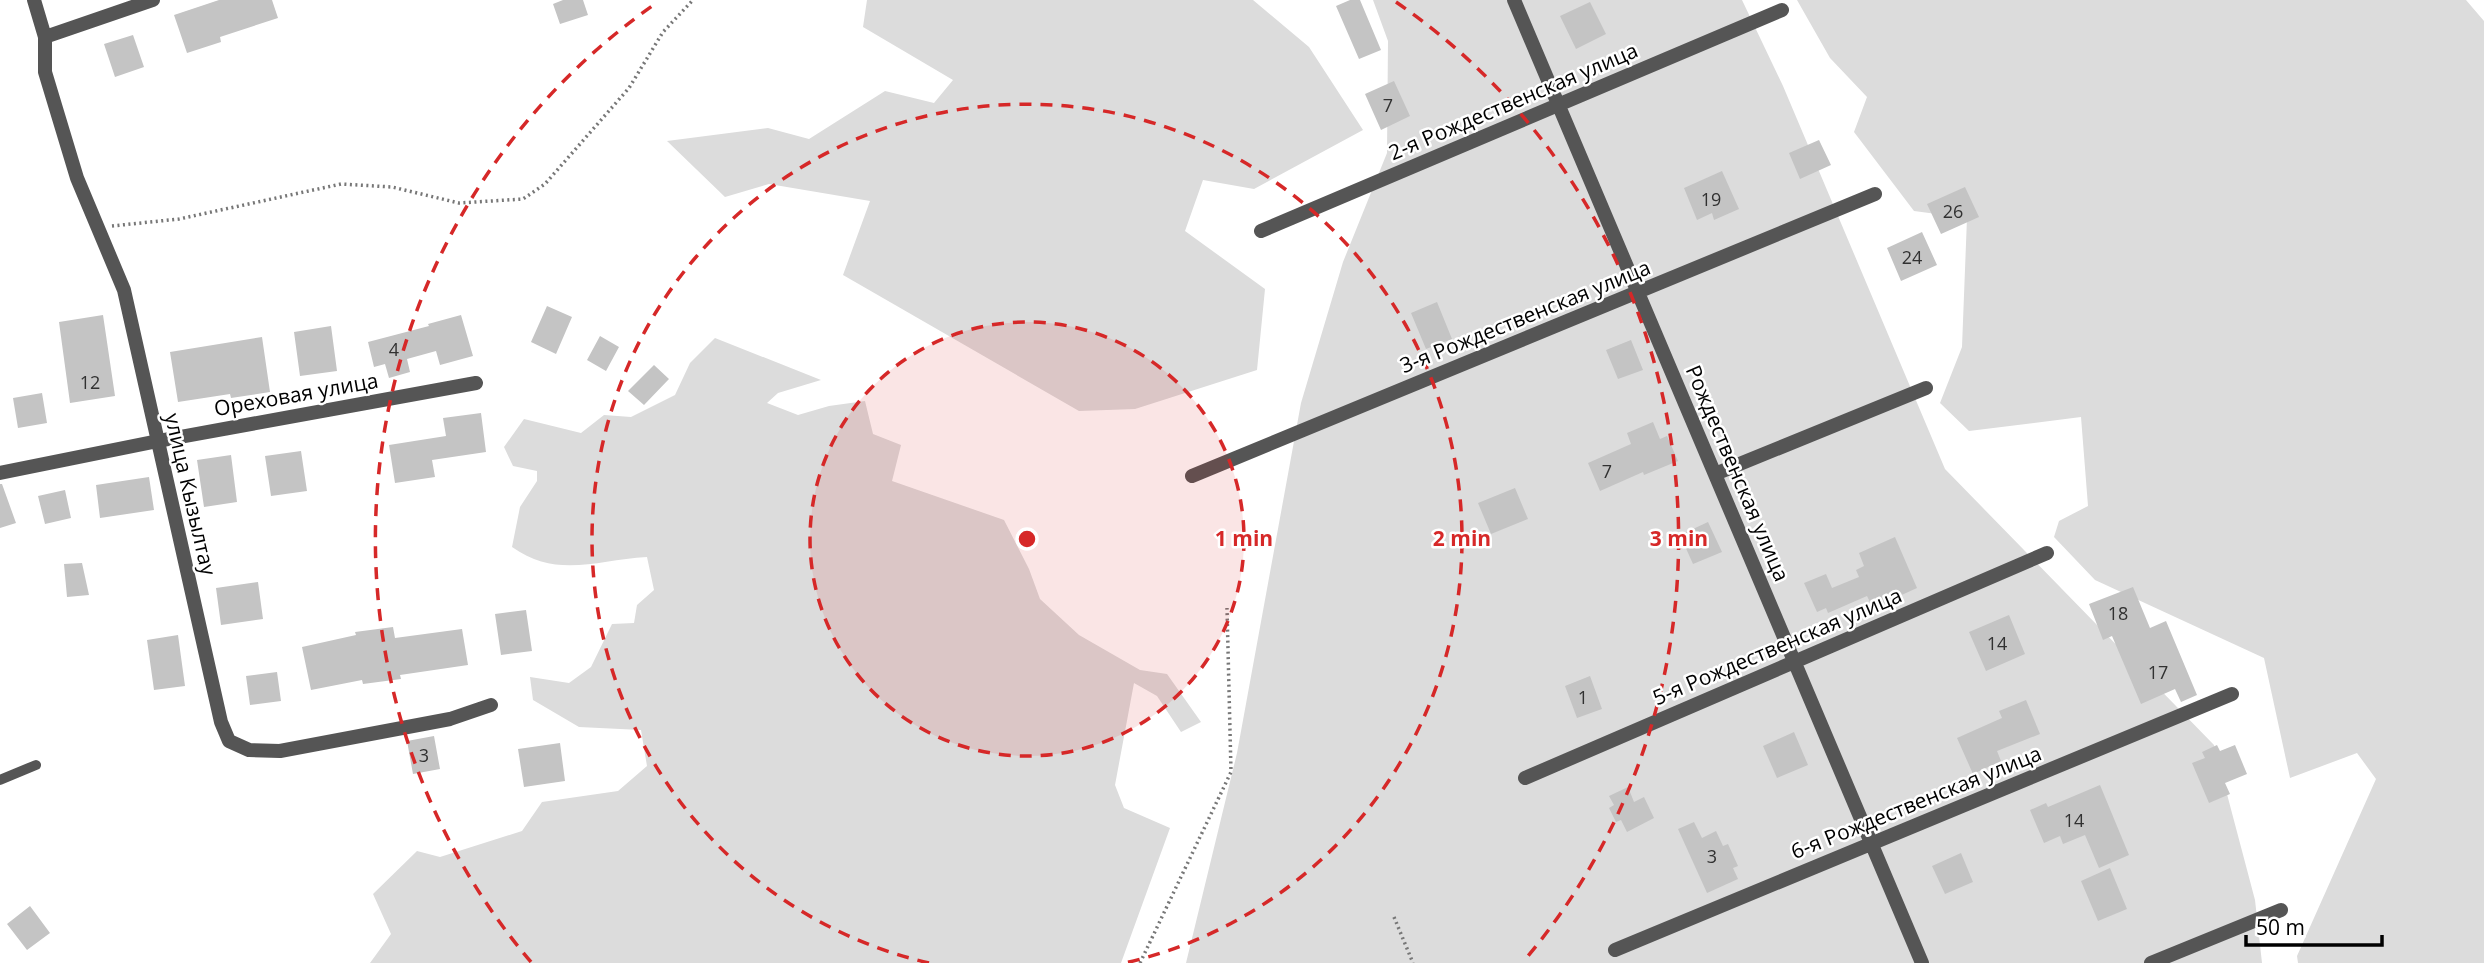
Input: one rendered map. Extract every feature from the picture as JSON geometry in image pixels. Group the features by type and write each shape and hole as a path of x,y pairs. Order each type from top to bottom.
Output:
{"street":[{"name":"улица Кызылтау","path":"34,0 45,37 46,72 77,178 124,290 221,722 229,741 249,750 280,751 450,719 491,705"},
{"path":"45,37 153,0"},
{"name":"Рождественская улица","path":"1514,0 1922,963"},
{"name":"2-я Рождественская улица","path":"1261,231 1782,10"},
{"name":"3-я Рождественская улица","path":"1192,476 1875,194"},
{"name":"Ореховая улица","path":"0,473 476,383"},
{"path":"1715,474 1926,388"},
{"name":"5-я Рождественская улица","path":"1525,778 2047,553"},
{"name":"6-я Рождественская улица","path":"1615,950 2232,694"},
{"path":"2151,963 2281,910"}],"lane":[{"path":"0,780 36,765"}],"path":[{"path":"99,228 179,219 341,184 392,187 459,203 523,199 545,184 629,88 663,32 693,0"},
{"path":"1140,963 1231,772 1227,608"},
{"path":"1394,917 1413,963"}],"shaded area":[{"path":"867,0 1253,0 1309,47 1363,130 1254,189 1203,180 1185,231 1265,289 1257,370 1135,409 1079,411 843,275 870,201 769,184 725,197 667,141 768,128 809,139 885,91 934,103 953,80 863,27"},
{"path":"1373,0 1742,0 1783,86 1945,469 2214,745 2255,900 2262,963 1186,963 1237,753 1301,403 1343,262 1387,153 1388,41"},
{"path":"1797,0 2466,0 2484,21 2484,963 2298,963 2297,956 2376,779 2357,753 2290,778 2264,658 2095,580 2054,537 2059,521 2088,506 2081,417 1969,431 1940,403 1962,347 1967,218 1914,211 1854,132 1867,97 1830,58"},
{"path":"715,338 821,380 778,393 767,403 798,415 829,406 865,401 873,434 901,445 892,481 1004,520 1029,569 1040,599 1079,635 1140,670 1167,674 1201,722 1181,732 1157,696 1134,683 1115,785 1124,808 1170,828 1121,963 370,963 391,934 373,894 417,851 440,857 522,831 542,802 618,791 647,766 641,730 579,727 533,700 530,677 569,683 591,667 612,624 634,623 637,605 654,590 647,557 561,565 529,557 512,547 520,507 537,481 537,471 513,466 504,447 524,419 581,433 604,415 631,417 675,395 690,363"}],"building":[{"path":"219,0 272,0 278,18 220,37 221,42 187,53 174,15"},
{"path":"563,0 583,0 588,15 560,24 553,4"},
{"path":"1350,0 1360,0 1381,50 1359,59 1336,6"},
{"path":"1590,2 1606,34 1576,49 1560,16"},
{"path":"133,35 144,67 115,77 104,44"},
{"path":"1394,81 1410,116 1381,130 1365,94"},
{"path":"1819,140 1831,165 1800,179 1789,153"},
{"path":"1722,171 1739,209 1714,220 1712,213 1697,220 1684,188"},
{"path":"1965,187 1979,217 1941,234 1927,204"},
{"path":"1922,232 1937,265 1901,281 1887,248"},
{"path":"1437,302 1452,339 1426,349 1411,313"},
{"path":"547,306 572,317 556,354 531,342"},
{"path":"103,315 115,396 70,403 59,322"},
{"path":"461,315 473,356 440,365 436,351 407,359 410,372 389,378 385,364 374,367 368,342"},
{"path":"331,326 337,371 300,376 294,332"},
{"path":"600,336 619,347 606,371 587,360"},
{"path":"262,337 270,392 231,398 230,394 178,402 170,352"},
{"path":"1631,340 1643,370 1618,379 1606,350"},
{"path":"654,365 669,379 644,405 628,391"},
{"path":"42,393 47,423 18,428 13,398"},
{"path":"481,413 486,452 432,460 435,477 395,483 389,445 446,436 443,418"},
{"path":"1653,422 1660,439 1667,436 1678,461 1644,475 1643,472 1600,491 1588,463 1631,444 1627,433"},
{"path":"301,451 307,491 271,496 265,456"},
{"path":"231,455 237,502 204,507 197,460"},
{"path":"149,477 154,510 100,518 96,485"},
{"path":"0,484 16,523 0,528"},
{"path":"1515,488 1528,519 1491,534 1478,503"},
{"path":"65,490 71,518 45,524 38,496"},
{"path":"1708,522 1722,552 1693,564 1680,535"},
{"path":"1895,537 1917,588 1873,608 1867,596 1828,613 1826,608 1817,612 1804,583 1826,574 1832,588 1859,577 1856,570 1864,566 1859,553"},
{"path":"82,563 89,595 67,597 64,564"},
{"path":"258,582 263,619 221,625 216,588"},
{"path":"2133,587 2150,628 2166,621 2197,695 2181,702 2175,689 2141,704 2112,636 2103,640 2089,604"},
{"path":"526,610 532,651 501,655 495,614"},
{"path":"2009,615 2025,654 1986,671 1969,632"},
{"path":"393,627 395,638 462,629 468,665 400,675 401,679 363,684 362,680 311,690 302,647 356,635 355,632"},
{"path":"178,635 185,686 154,690 147,640"},
{"path":"277,672 281,701 250,705 246,676"},
{"path":"1590,676 1602,709 1577,718 1565,686"},
{"path":"2026,700 2040,734 1997,751 2001,761 1973,774 1957,738 2002,718 1999,711"},
{"path":"1794,732 1808,765 1777,778 1763,746"},
{"path":"434,736 440,769 413,774 407,741"},
{"path":"560,743 565,781 524,787 518,749"},
{"path":"2217,745 2220,751 2235,745 2247,774 2225,783 2230,794 2209,803 2192,763 2205,758 2202,752"},
{"path":"2100,785 2129,855 2099,868 2085,835 2063,844 2060,836 2044,843 2030,810 2046,803 2048,807"},
{"path":"1628,787 1634,802 1644,797 1654,818 1627,832 1621,820 1616,822 1609,808 1614,805 1609,796"},
{"path":"1694,822 1702,838 1716,831 1723,846 1728,844 1738,866 1733,868 1738,879 1707,893 1678,829"},
{"path":"1961,853 1973,882 1945,894 1932,866"},
{"path":"2110,868 2127,909 2098,921 2081,881"},
{"path":"30,906 50,933 27,950 7,924"}]}
